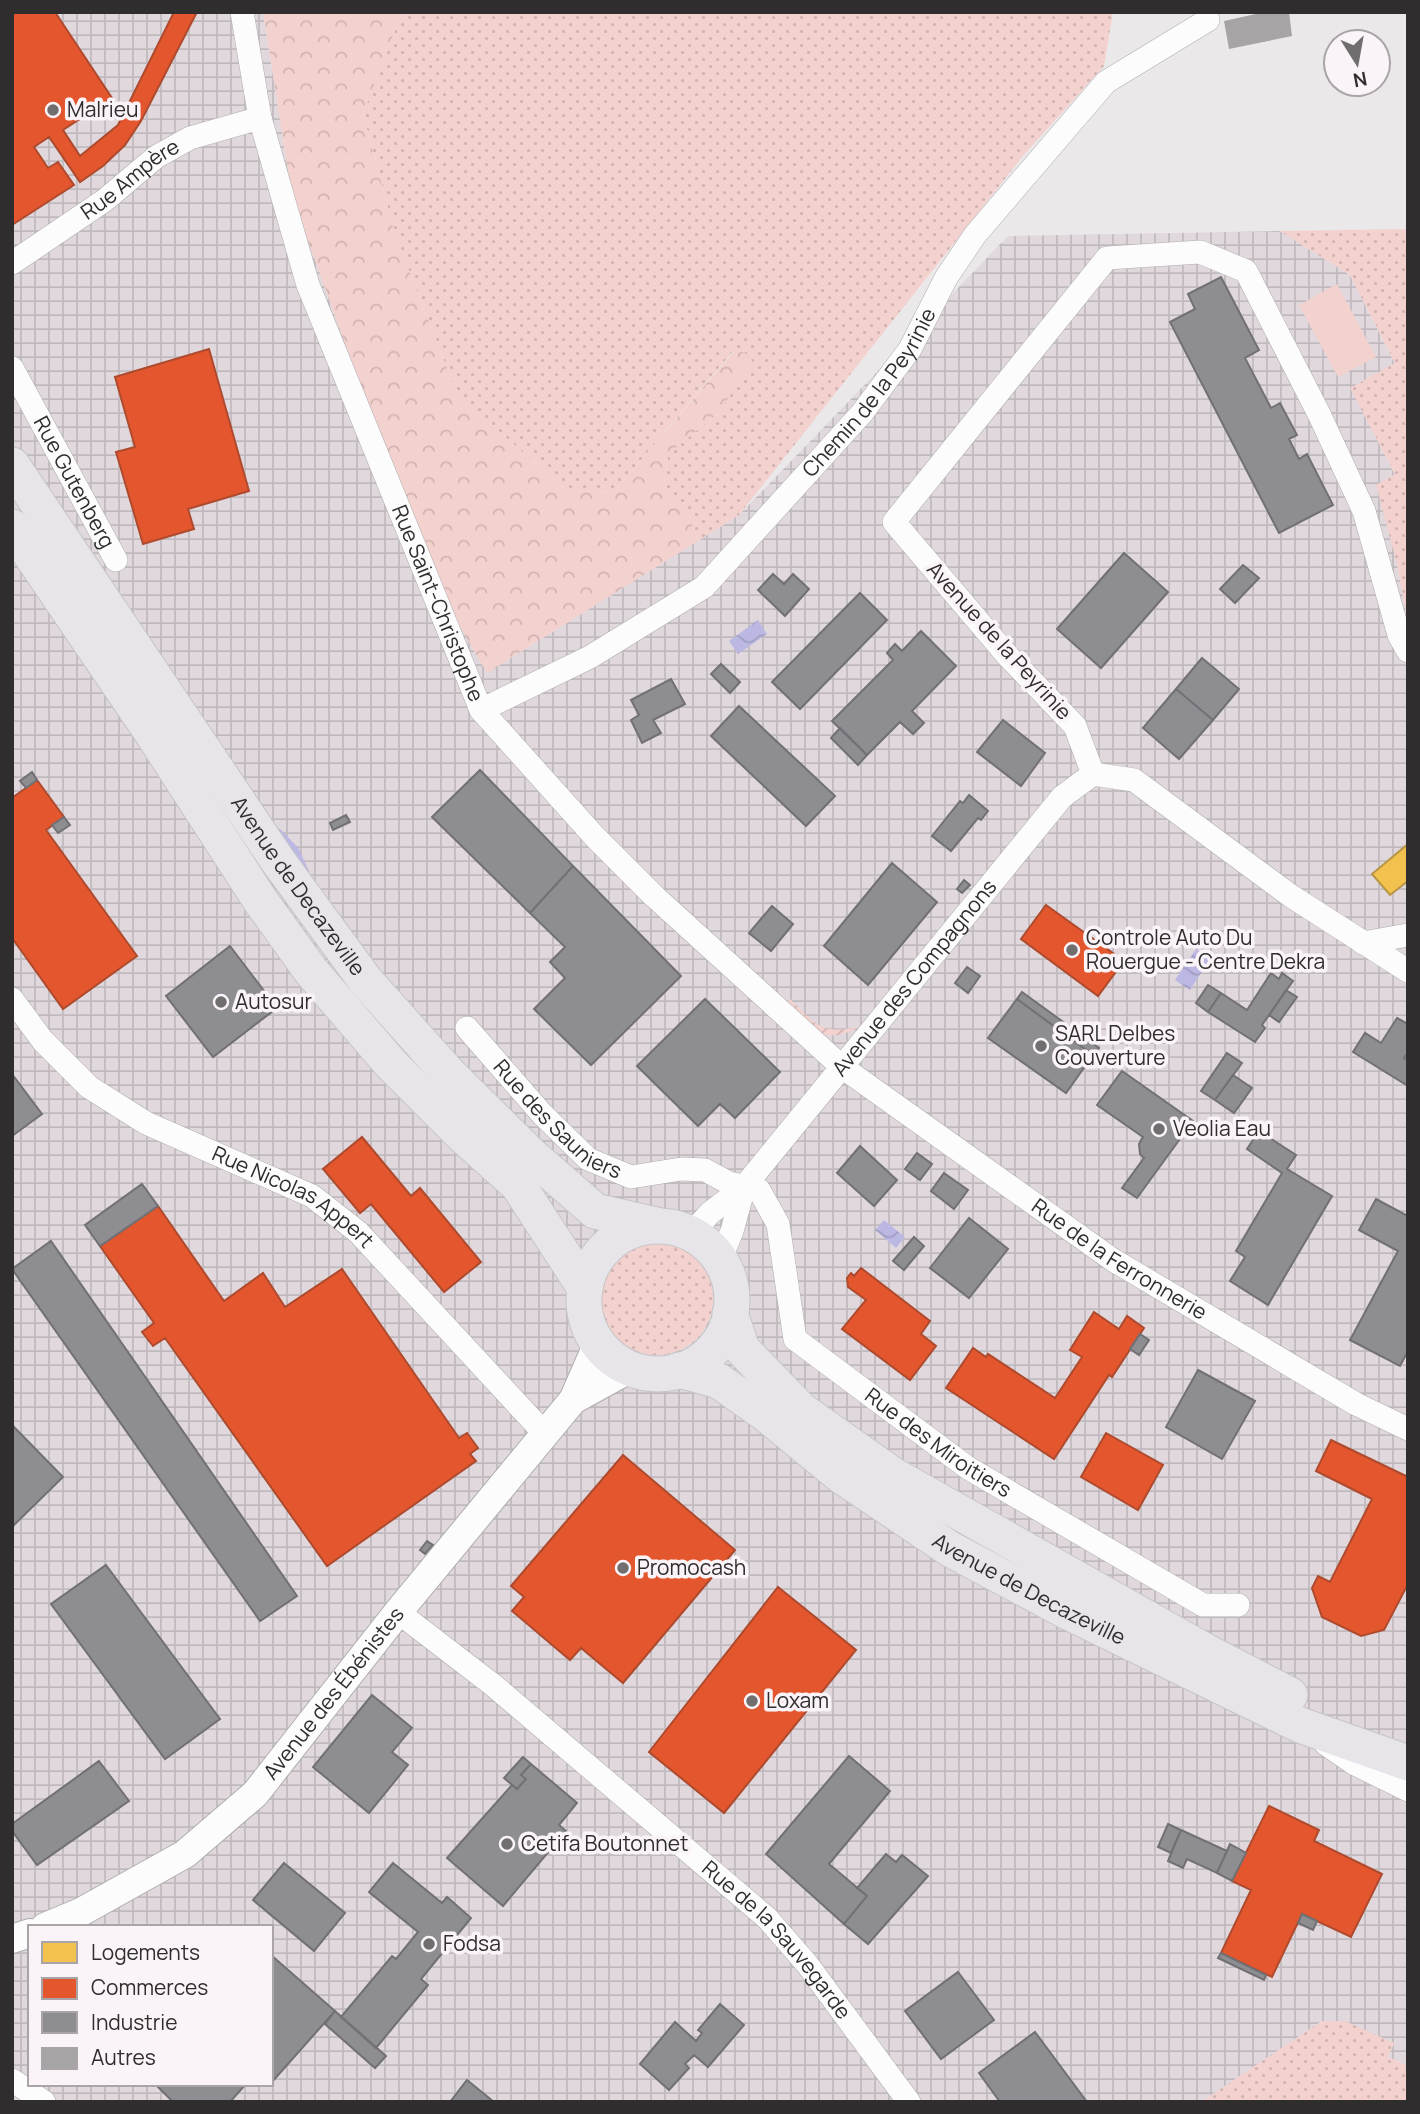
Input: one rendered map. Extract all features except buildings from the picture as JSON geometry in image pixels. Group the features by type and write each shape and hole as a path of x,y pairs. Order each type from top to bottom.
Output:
{"main road":[{"name":"Avenue de Decazeville","path":"12,465 278,861 365,980 448,1073 532,1156 595,1211 676,1230"},
{"name":"Avenue de Decazeville","path":"12,527 152,733 260,900 311,971 391,1064 461,1134 518,1185 585,1288"},
{"path":"635,1230 676,1230 712,1250 720,1260 730,1285 730,1313 721,1338 713,1349 692,1365 679,1370 655,1373 631,1368 619,1362 598,1343 586,1317 585,1288 594,1263 611,1243 635,1230"},
{"name":"Avenue de Decazeville","path":"730,1313 742,1349 801,1410 893,1475 1207,1652 1408,1756"},
{"name":"Avenue de Decazeville","path":"679,1370 719,1381 840,1475 950,1549 1066,1611 1300,1725 1408,1763"}],"street":[{"name":"Rue Saint-Christophe","path":"242,12 260,118 308,285 481,710 634,877 842,1068"},
{"name":"Chemin de la Peyrinie","path":"481,710 590,657 704,587 862,414 910,349 946,278 975,235 1106,82 1208,20"},
{"name":"Rue Ampère","path":"12,263 105,200 156,157 190,138 260,118"},
{"name":"Avenue de la Peyrinie","path":"1093,774 1075,726 1007,655 894,522 1107,258 1200,252 1246,271 1320,416 1364,511 1399,635 1408,651"},
{"name":"Rue Gutenberg","path":"12,368 116,560"},
{"path":"1093,774 1134,780 1291,896 1408,971"},
{"name":"Avenue des Compagnons","path":"676,1230 710,1213 744,1188 1062,797 1093,774"},
{"path":"1363,943 1408,936"},
{"name":"Rue Nicolas Appert","path":"12,999 43,1041 89,1087 146,1123 312,1196 358,1232 546,1435"},
{"name":"Rue des Sauniers","path":"467,1028 542,1114 588,1159 631,1177 681,1169 705,1170 744,1188"},
{"name":"Rue de la Ferronnerie","path":"842,1068 1112,1260 1356,1404 1408,1429"},
{"name":"Avenue des Compagnons","path":"720,1260 732,1231 744,1188"},
{"name":"Rue des Miroitiers","path":"744,1188 759,1190 778,1224 795,1339 968,1468 1203,1605 1238,1605"},
{"name":"Avenue des Ébénistes","path":"50,1925 81,1912 185,1854 255,1794 398,1612 573,1400 598,1343"},
{"name":"Avenue des Ébénistes","path":"573,1400 631,1368"},
{"name":"Rue de la Sauvegarde","path":"398,1612 493,1685 767,1918 807,1964 909,2102"},
{"path":"1300,1725 1355,1764 1408,1790"},
{"path":"12,2080 44,2102"}],"shaded area":[{"path":"12,12 263,12 292,196 487,673 739,515 1008,236 1280,231 1350,275 1395,364 1351,388 1395,475 1397,564 1408,623 1408,2066 1388,2057 1394,2043 1322,2021 1201,2102 12,2102"}],"green space":[{"path":"263,12 402,12 363,114 395,234 458,396 566,490 614,492 735,350 746,353 753,362 719,412 668,454 663,491 688,513 698,541 487,673 457,622 350,358 292,196"},
{"path":"402,12 1113,12 1104,66 1023,156 739,515 698,541 688,513 663,491 668,454 719,412 734,350 614,492 566,490 458,396 395,234 363,114"},
{"path":"1408,229 1408,623 1397,564 1376,485 1395,474 1350,388 1395,363 1350,275 1280,231"},
{"path":"1337,284 1376,357 1338,377 1299,305"},
{"path":"790,999 820,1026 835,1029 859,1027 836,1035 818,1032 786,1003"},
{"path":"657,1243 678,1247 696,1260 709,1278 713,1299 709,1320 696,1338 678,1351 657,1355 636,1351 618,1338 605,1320 601,1299 605,1278 618,1260 636,1247"},
{"path":"1322,2021 1345,2021 1394,2043 1388,2057 1408,2066 1408,2102 1201,2102"}],"water":[{"path":"758,620 767,634 738,654 729,641"},
{"path":"1196,949 1210,959 1190,990 1175,980"},
{"path":"884,1220 905,1237 896,1248 875,1230"}],"waterway":[{"path":"279,832 296,850 306,872"}],"place":[{"name":"Malrieu","path":"53,110"},
{"name":"Controle Auto Du Rouergue - Centre Dekra","path":"1072,950"},
{"name":"Autosur","path":"221,1002"},
{"name":"SARL Delbes Couverture","path":"1041,1046"},
{"name":"Veolia Eau","path":"1159,1129"},
{"name":"Promocash","path":"623,1568"},
{"name":"Loxam","path":"752,1701"},
{"name":"Cetifa Boutonnet","path":"507,1844"},
{"name":"Fodsa","path":"429,1944"}]}
